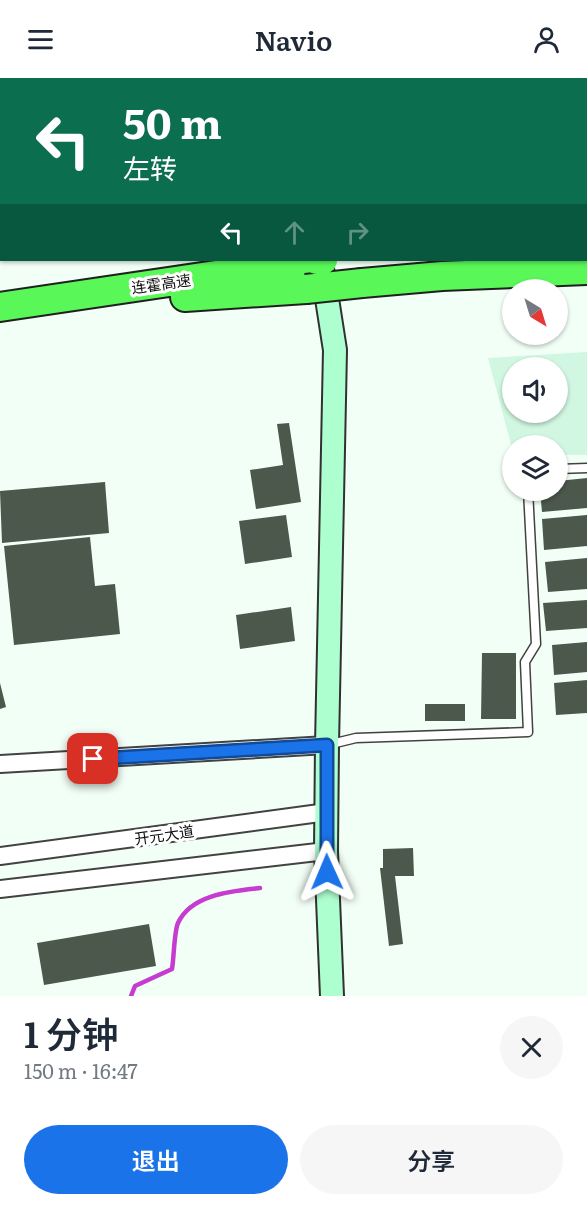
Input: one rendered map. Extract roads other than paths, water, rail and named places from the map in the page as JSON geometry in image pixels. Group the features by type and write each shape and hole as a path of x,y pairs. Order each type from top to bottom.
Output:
{"highway":[{"name":"连霍高速","path":"0,295 181,261"},
{"name":"连霍高速","path":"0,308 313,261"},
{"path":"0,308 306,289 442,276 587,270"}],"street":[{"path":"320,261 335,350 326,851 332,996"},
{"path":"0,764 327,745"},
{"name":"开元大道","path":"0,856 327,812"},
{"path":"0,889 326,851"}],"lane":[{"path":"568,469 587,468"},
{"path":"327,745 356,738 528,732 525,662 536,644 529,501"}],"waterway":[{"path":"131,996 135,986 172,969 178,923 192,906 214,896 260,888"}]}
